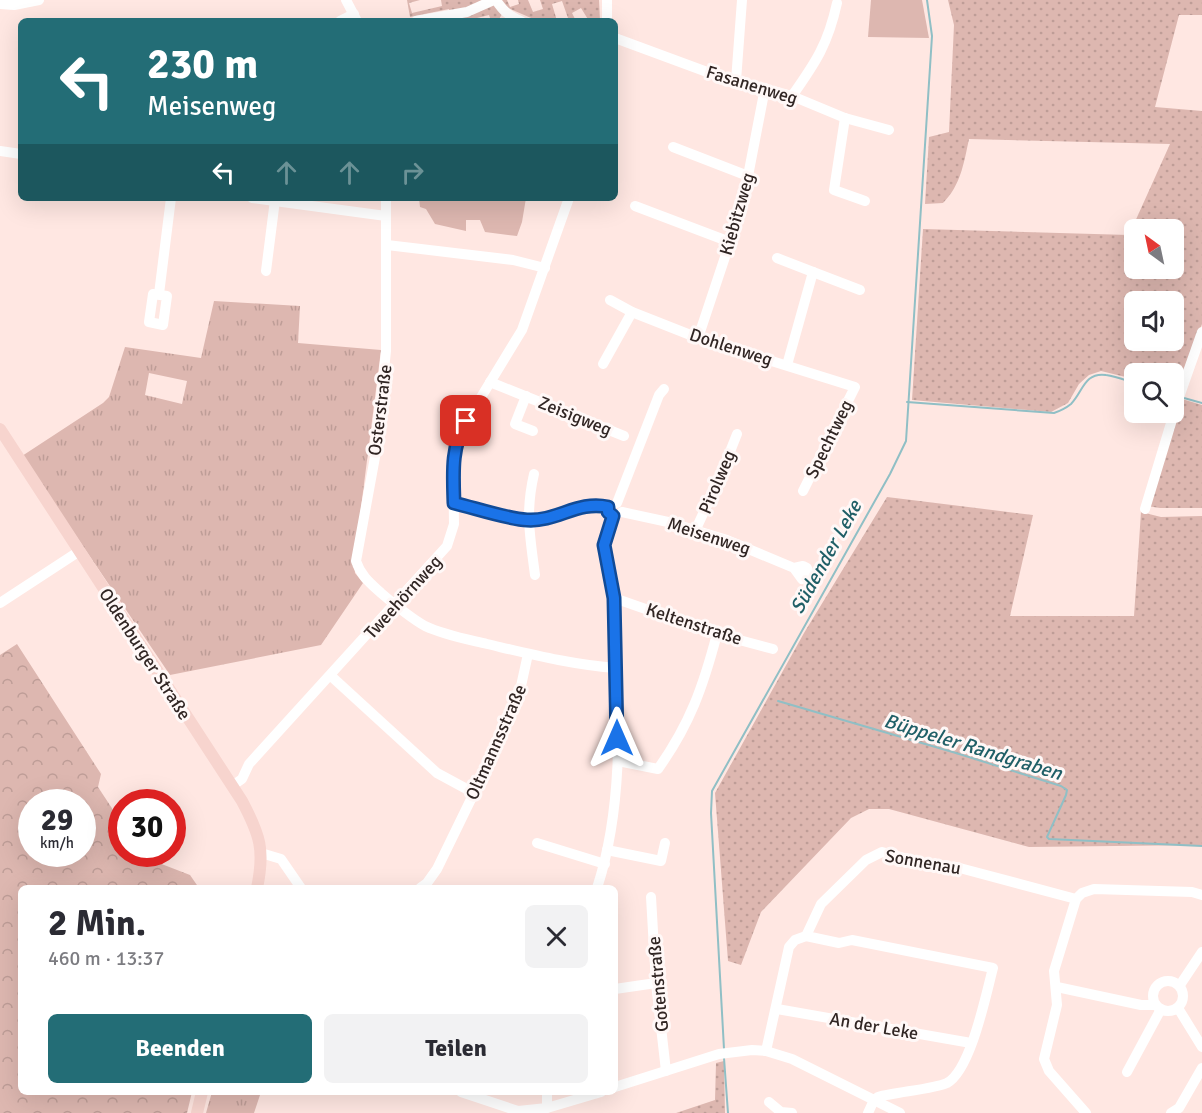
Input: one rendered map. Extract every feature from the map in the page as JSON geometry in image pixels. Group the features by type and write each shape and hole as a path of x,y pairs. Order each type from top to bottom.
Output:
{"main road":[{"name":"Oldenburger Straße","path":"0,429 253,822 262,864 258,885"},
{"path":"197,1113 201,1095"}],"street":[{"path":"0,4 14,5 39,0"},
{"path":"346,0 355,18"},
{"path":"433,18 467,12 495,0 502,10 513,18"},
{"path":"607,0 608,18"},
{"path":"736,81 742,0"},
{"path":"792,96 813,66 828,37 837,3"},
{"name":"Fasanenweg","path":"618,39 736,81 792,96 845,118 889,130"},
{"name":"Kiebitzweg","path":"698,338 730,242 748,176 765,88"},
{"path":"845,118 834,190 865,201"},
{"path":"673,147 748,176"},
{"path":"0,151 18,154"},
{"path":"159,294 171,201"},
{"path":"266,271 275,201"},
{"path":"282,201 386,216"},
{"name":"Osterstraße","path":"386,201 386,351 375,457 356,561 364,578 395,605"},
{"name":"Tweehörnweg","path":"229,782 249,764 331,676 447,546 454,524 453,457 458,435 522,330 568,201"},
{"path":"635,206 730,242"},
{"path":"387,245 513,260 545,268"},
{"path":"777,258 860,290"},
{"path":"787,365 813,272"},
{"name":"Dohlenweg","path":"610,300 632,312 698,338 855,387"},
{"path":"603,364 632,312"},
{"path":"1145,509 1178,400 1202,332"},
{"name":"Zeisigweg","path":"490,382 624,436 633,432 643,436"},
{"name":"Spechtweg","path":"803,491 855,387"},
{"path":"598,885 608,850 618,761 614,598 604,545 643,436 659,395 664,389"},
{"name":"Zeisigweg","path":"526,396 515,424 533,431"},
{"name":"Pirolweg","path":"696,529 738,434"},
{"name":"Zeisigweg","path":"624,436 627,445 638,449"},
{"path":"534,474 529,494 527,520 535,575"},
{"name":"Meisenweg","path":"454,503 527,520 552,517 596,504 696,529 794,568"},
{"path":"1,600 78,552"},
{"name":"Keltenstraße","path":"614,598 717,634 773,649"},
{"path":"395,605 434,630 528,654 588,666 617,668"},
{"path":"618,761 657,769 675,745 690,717 703,684 717,634"},
{"name":"Oltmannsstraße","path":"428,885 474,793 521,686 528,654"},
{"path":"331,676 437,773 474,793"},
{"path":"537,843 605,864"},
{"path":"608,850 661,861 665,843"},
{"name":"Sonnenau","path":"806,936 820,904 866,860 882,852 938,867 957,867 1076,899"},
{"path":"261,853 281,859 300,885"},
{"path":"1086,1113 1045,1065 1044,1059 1057,1005 1054,971 1076,899 1082,893 1094,889 1192,892 1202,895"},
{"name":"Gotenstraße","path":"651,897 656,983 666,1071"},
{"path":"766,1051 789,947 795,940 806,936 839,943 852,940 993,968 967,1059 958,1074 947,1083 879,1097 874,1100 868,1113"},
{"path":"1180,985 1202,952"},
{"path":"1057,987 1173,1011 1178,1008 1184,997 1180,985 1173,981 1159,984 1154,990 1153,998 1158,1007"},
{"path":"618,989 656,983"},
{"path":"1127,1072 1158,1007"},
{"path":"1178,1008 1202,1047"},
{"name":"An der Leke","path":"777,1009 971,1043"},
{"path":"618,1087 718,1055 731,1052 766,1051 792,1059 900,1113"},
{"path":"1173,1113 1179,1108 1202,1068"},
{"path":"469,1095 517,1112 547,1108 591,1095"},
{"path":"547,1095 547,1108"},
{"path":"769,1102 781,1112 792,1113"}],"green space":[{"path":"407,0 420,0 409,3 412,13 442,6 441,0 507,0 510,7 519,4 518,0 528,0 533,12 543,9 540,0 599,0 600,18 587,18 581,8 572,13 574,18 568,18 562,1 552,4 556,18 531,18 506,7 500,18 490,18 489,15 477,18 451,18 449,9 410,17"},
{"path":"871,0 922,0 929,38 868,37"},
{"path":"948,0 1202,0 1202,15 1179,15 1155,107 1202,111 1202,324 1184,372 1184,363 1124,363 1124,377 1101,371 1089,375 1079,384 1068,403 1051,412 912,400 923,229 1124,235 1124,279 1184,279 1184,219 1136,219 1170,144 969,139 961,173 954,189 943,203 925,204 929,137 949,132 954,25"},
{"path":"419,201 526,201 517,236 485,232 480,220 466,220 466,231 435,224 426,209 420,207"},
{"path":"214,301 300,306 298,343 381,350 354,563 355,573 363,583 321,645 170,675 22,456 109,397 125,347 201,358","holes":["149,373 187,381 182,404 145,395"]},
{"path":"1184,400 1202,405 1202,508 1147,506 1174,423 1184,423"},
{"path":"887,497 1033,515 1010,616 1134,616 1141,512 1161,517 1202,516 1202,845 1029,847 889,809 869,809 851,818 761,912 741,965 728,961 715,793 804,633"},
{"path":"17,644 101,774 98,787 108,802 108,867 169,867 190,875 197,885 18,885 18,1095 191,1095 187,1113 0,1113 0,655"},
{"path":"724,1061 725,1113 676,1113 715,1100 716,1063"},
{"path":"211,1095 260,1095 254,1113 206,1113"}],"waterway":[{"name":"Südender Leke","path":"724,1049 711,813 712,791 890,474 906,441 932,36 927,0"},
{"path":"907,402 1054,413 1071,404 1088,380 1093,377 1099,375 1124,379"},
{"path":"1184,398 1202,403"},
{"name":"Büppeler Randgraben","path":"778,701 1061,786 1067,790 1066,795 1047,837 1049,839 1202,846"},
{"name":"Südender Leke","path":"724,1058 728,1113"}],"route":[{"path":"466,421 458,435 453,457 454,503 527,520 552,517 596,504 608,507 608,512 613,516 604,545 614,598 617,738"}]}
